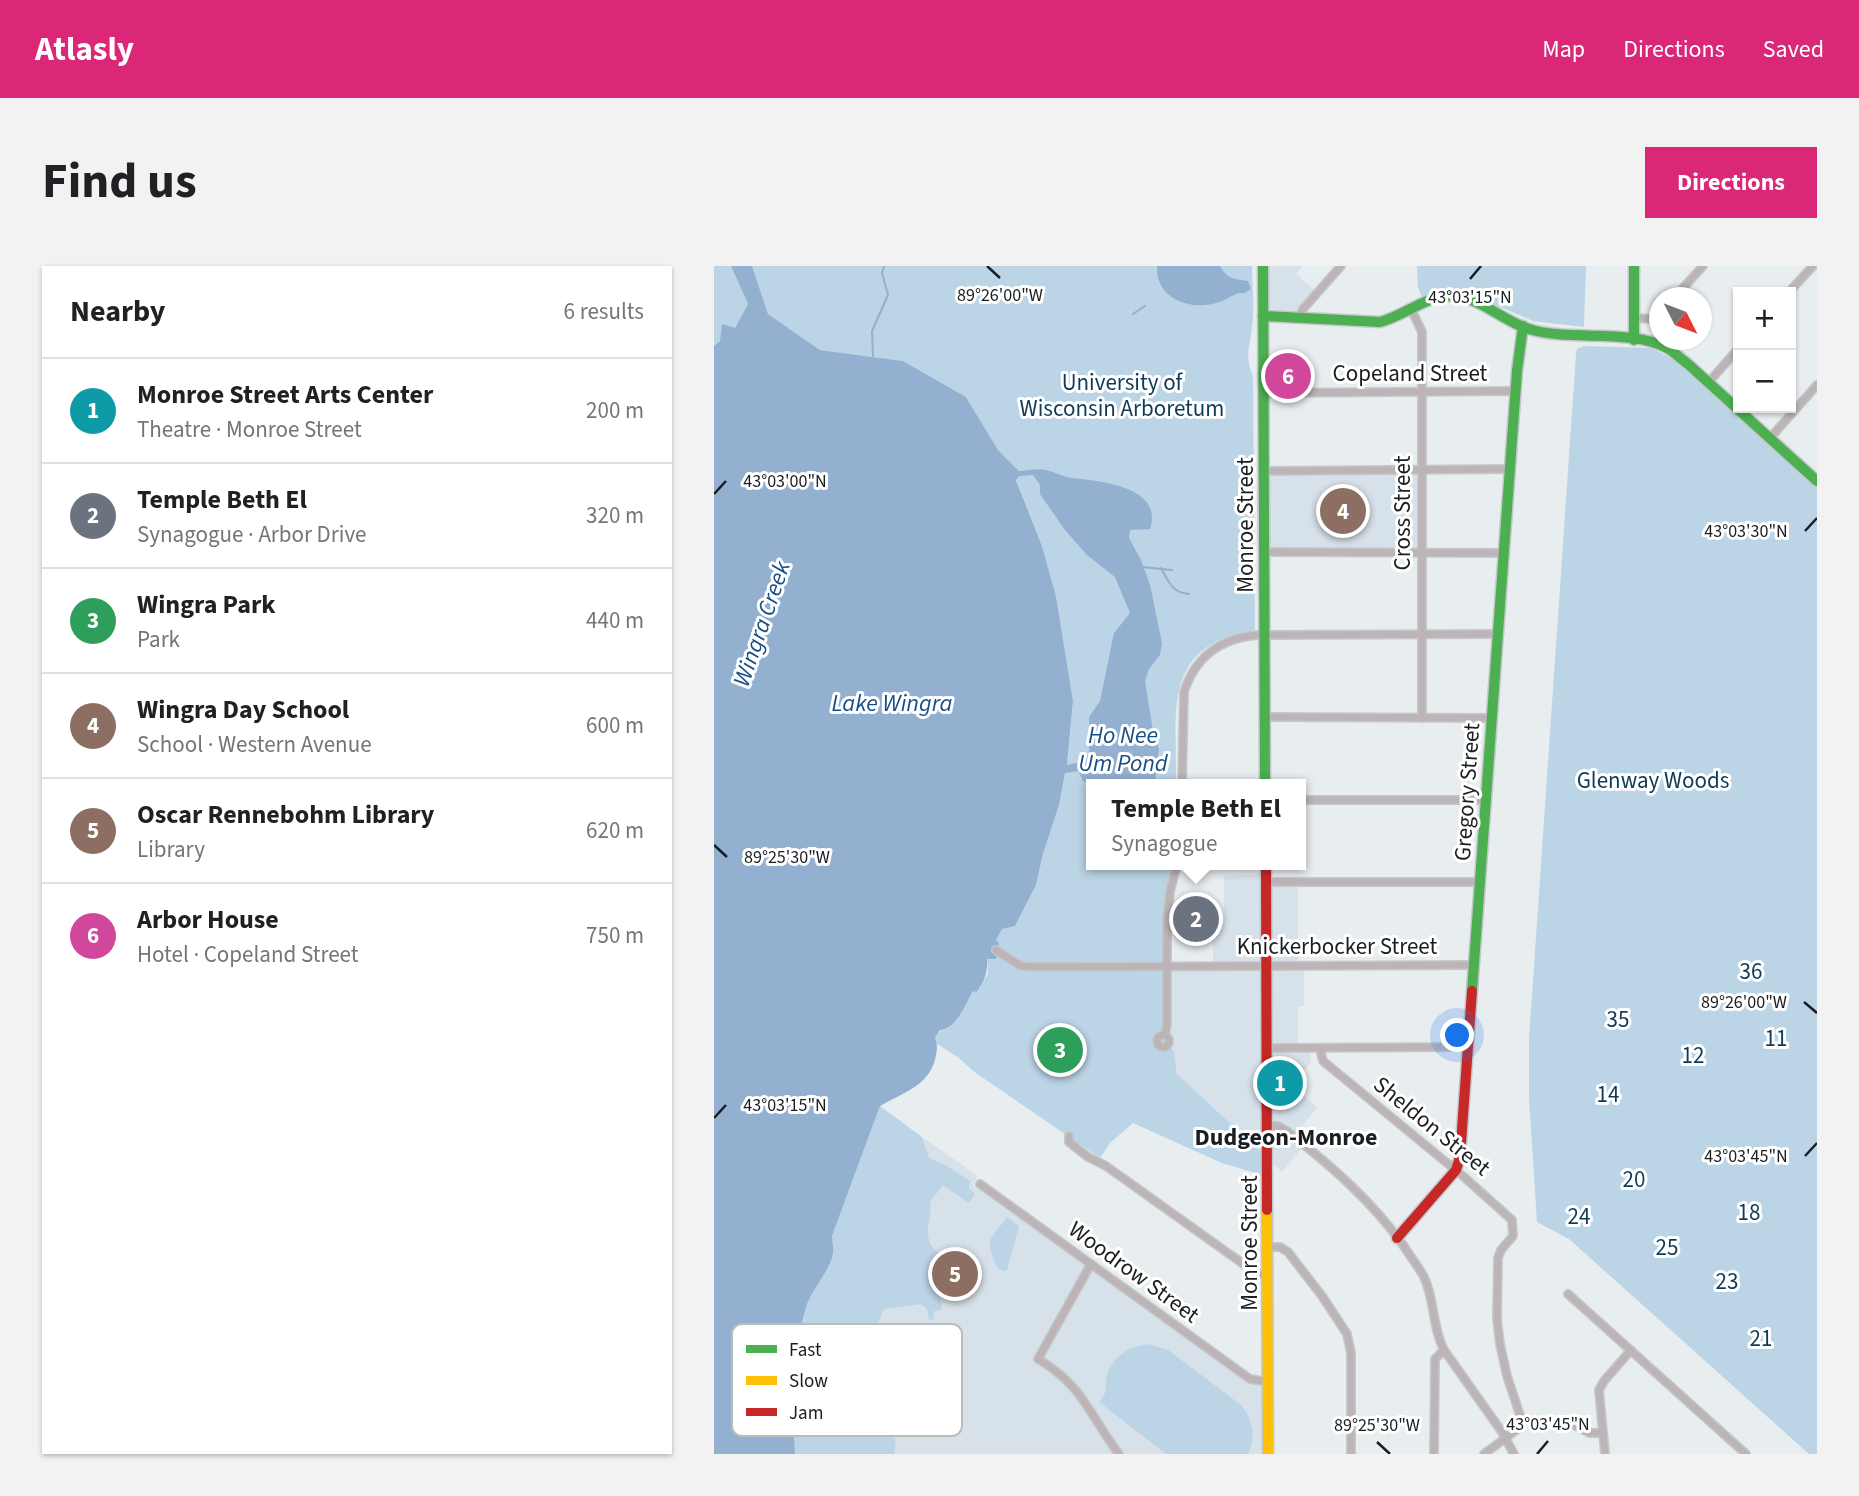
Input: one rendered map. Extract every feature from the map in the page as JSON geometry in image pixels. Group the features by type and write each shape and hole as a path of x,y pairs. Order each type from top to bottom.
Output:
{"street":[{"name":"Monroe Street","path":"1263,266 1265,779"},
{"path":"1298,319 1303,309 1341,266"},
{"path":"1634,266 1634,340"},
{"path":"1684,287 1703,266"},
{"path":"1794,287 1813,266"},
{"path":"1263,316 1380,322 1395,320 1433,299 1451,296 1474,302 1523,326 1569,335 1648,341 1668,348 1817,481"},
{"name":"Cross Street","path":"1412,311 1422,332 1422,718"},
{"path":"1635,318 1649,319"},
{"name":"Gregory Street","path":"1456,1170 1460,1157 1503,553 1523,326"},
{"path":"1709,383 1737,350"},
{"path":"1770,438 1817,385"},
{"name":"Copeland Street","path":"1263,393 1516,391"},
{"path":"1264,471 1510,469"},
{"path":"1264,552 1503,553"},
{"path":"1182,779 1183,705 1188,678 1202,658 1222,644 1244,636 1265,635 1498,634"},
{"path":"1265,717 1492,718"},
{"path":"1306,800 1486,800"},
{"path":"1165,1035 1170,891 1176,870"},
{"name":"Monroe Street","path":"1266,870 1268,1454"},
{"path":"1266,882 1479,882"},
{"name":"Knickerbocker Street","path":"996,950 1021,966 1473,965"},
{"path":"1267,1048 1467,1048"},
{"name":"Sheldon Street","path":"1320,1049 1321,1059 1330,1067 1510,1216 1513,1236 1498,1258 1497,1319 1507,1376 1522,1420 1520,1426 1505,1438"},
{"path":"1268,1126 1278,1126 1287,1131 1338,1172 1376,1209 1417,1265 1428,1286 1436,1329 1444,1350 1514,1454"},
{"path":"1069,1136 1069,1142 1088,1157 1106,1166 1256,1273 1268,1276"},
{"path":"1397,1238 1456,1170"},
{"name":"Woodrow Street","path":"980,1184 1250,1379 1268,1382"},
{"path":"1268,1247 1280,1247 1288,1252 1347,1334 1351,1353 1351,1454"},
{"path":"1091,1264 1038,1359 1064,1377 1079,1392 1119,1454"},
{"path":"1568,1294 1746,1454"},
{"path":"1434,1454 1435,1359 1444,1350"},
{"path":"1605,1454 1599,1390 1631,1350"},
{"path":"1566,1421 1590,1433 1602,1433"},
{"path":"1484,1454 1505,1438"}],"shaded area":[{"path":"1268,266 1303,266 1296,274 1314,290 1295,312 1269,309"},
{"path":"1421,469 1422,552 1264,552 1264,471"},
{"path":"1266,874 1266,882 1298,883 1298,964 1304,965 1304,1006 1298,1007 1298,1048 1310,1049 1311,1062 1293,1086 1317,1107 1297,1133 1307,1142 1282,1172 1177,1074 1174,1053 1167,1035 1167,966 1213,965 1213,924 1224,924 1224,876"},
{"path":"915,1132 978,1176 973,1184 1244,1379 1260,1386 1262,1454 795,1454 802,1436 962,1436 962,1324 843,1324"}],"green space":[{"path":"714,266 731,266 748,304 735,328 714,346"},
{"name":"University of Wisconsin Arboretum","path":"752,266 1252,266 1253,312 1248,357 1253,376 1255,630 1225,638 1203,650 1189,666 1181,685 1177,707 1176,779 1086,779 1086,870 1171,870 1166,889 1162,1027 1174,1053 1177,1074 1262,1153 1262,1175 1222,1163 1133,1123 1110,1143 1100,1158 937,1044 935,1038 941,1030 952,1025 973,990 980,988 988,973 987,958 995,954 996,940 1002,928 1015,926 1036,885 1059,805 1068,758 1073,701 1056,596 1042,546 1016,479 1019,471 998,450 966,397 903,361 820,350 768,314"},
{"path":"1417,266 1586,266 1584,327 1533,321 1473,295 1454,292 1423,299 1418,288"},
{"path":"1584,346 1649,348 1674,360 1817,488 1817,1454 1809,1454 1569,1239 1537,1222 1529,1100 1529,1039 1577,349"},
{"path":"880,1106 922,1137 929,1158 970,1181 969,1188 975,1194 969,1203 943,1185 930,1202 928,1238 940,1257 934,1280 942,1304 941,1310 934,1311 933,1320 929,1319 927,1309 921,1304 884,1309 878,1324 802,1324 809,1300 831,1260 832,1236"},
{"path":"1007,1217 1019,1226 1007,1270 1004,1271 997,1268 990,1241"},
{"path":"1148,1344 1168,1350 1241,1405 1252,1428 1248,1454 1166,1454 1099,1402 1105,1392 1109,1369 1117,1358 1134,1347"},
{"path":"794,1436 894,1436 894,1454 795,1454"}],"water":[{"name":"Lake Wingra","path":"731,266 752,266 768,314 820,350 903,361 966,397 998,450 1019,471 1046,470 1112,484 1139,495 1148,503 1152,515 1150,529 1130,530 1129,538 1150,585 1162,643 1160,655 1149,669 1145,681 1153,731 1159,749 1155,779 1086,779 1086,783 1078,771 1065,773 1059,805 1036,885 1015,926 1002,929 996,940 999,943 995,954 997,957 987,959 986,973 981,985 976,992 973,991 956,1021 940,1030 935,1038 935,1060 926,1077 913,1088 880,1106 832,1236 831,1260 809,1300 802,1324 732,1324 732,1436 794,1436 795,1454 714,1454 714,346 720,341 722,324 735,328 748,304","holes":["1033,475 1040,485 1040,494 1065,530 1087,555 1115,577 1130,613 1114,633 1100,701 1089,717 1089,754 1081,762 1067,765 1073,701 1056,596 1042,546 1016,480 1019,476"]},
{"path":"1157,266 1220,266 1231,278 1248,281 1251,289 1209,305 1187,304 1169,295 1162,287"}],"waterway":[{"path":"873,356 872,331 888,295 882,273 884,266"},
{"path":"1133,314 1145,306"},
{"path":"1142,567 1172,570"},
{"path":"1161,568 1175,589 1189,594"}],"traffic: fast":[{"path":"1263,266 1265,779"},
{"path":"1634,266 1634,340"},
{"path":"1263,316 1380,322 1432,299 1450,296 1471,300 1519,325 1545,333 1636,338 1652,342 1667,348 1688,364 1817,481"},
{"path":"1472,991 1517,371 1523,326"}],"traffic: slow":[{"path":"1267,1210 1268,1454"}],"traffic: jam":[{"path":"1266,870 1267,1210"},
{"path":"1397,1238 1456,1170 1460,1157 1472,991"}],"place":[{"name":"Arbor House","path":"1288,376"},
{"name":"Wingra Day School","path":"1343,511"},
{"name":"Temple Beth El","path":"1196,919"},
{"name":"Wingra Park","path":"1060,1050"},
{"name":"Monroe Street Arts Center","path":"1280,1083"},
{"name":"Oscar Rennebohm Library","path":"955,1274"}],"district":[{"name":"Dudgeon-Monroe","path":"1286,1137"}],"water label":[{"name":"Wingra Creek","path":"762,624"},
{"name":"Ho Nee Um Pond","path":"1123,749"}],"park label":[{"name":"Glenway Woods","path":"1653,780"},
{"name":"36","path":"1751,971"},
{"name":"35","path":"1618,1019"},
{"name":"11","path":"1776,1038"},
{"name":"12","path":"1693,1055"},
{"name":"14","path":"1608,1094"},
{"name":"20","path":"1634,1179"},
{"name":"18","path":"1749,1212"},
{"name":"24","path":"1579,1216"},
{"name":"25","path":"1667,1247"},
{"name":"23","path":"1727,1281"},
{"name":"21","path":"1761,1338"}]}
